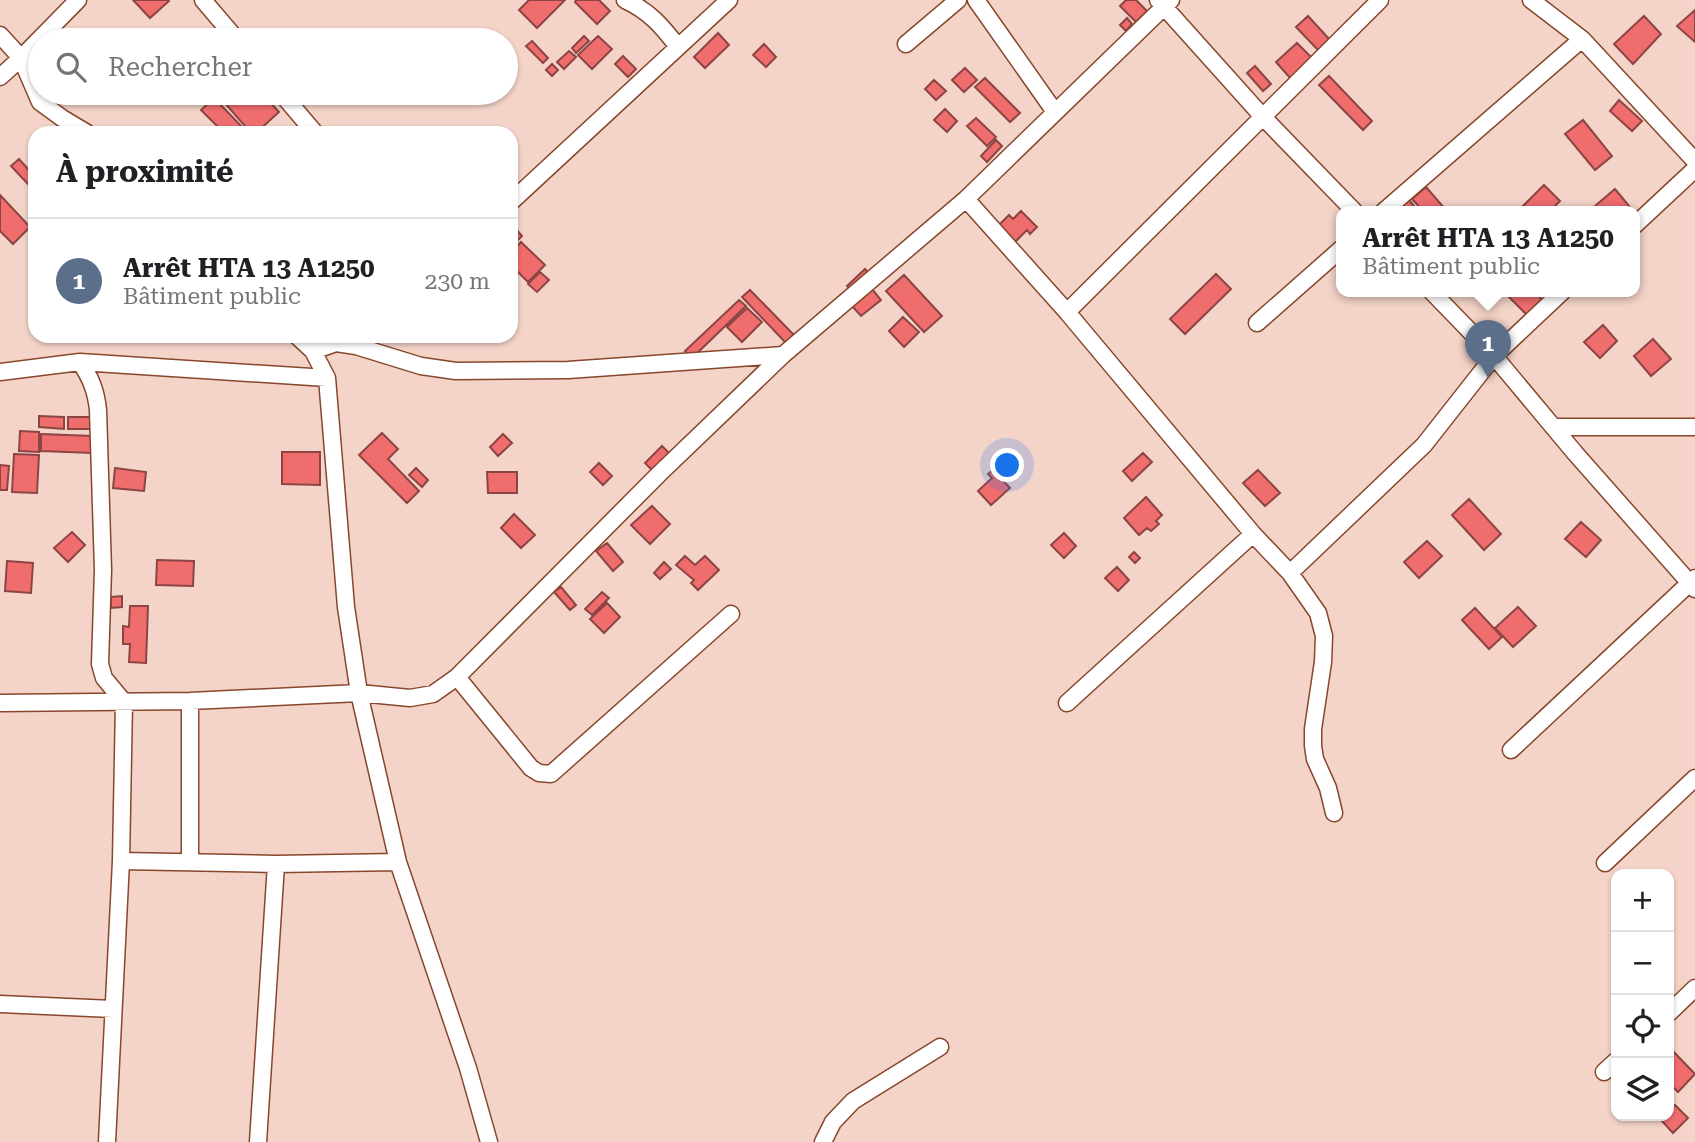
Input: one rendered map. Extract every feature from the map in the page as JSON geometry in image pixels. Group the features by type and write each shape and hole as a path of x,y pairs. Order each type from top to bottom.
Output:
{"street":[{"path":"50,28 78,0"},
{"path":"203,0 227,28"},
{"path":"625,0 645,9 678,47"},
{"path":"518,196 729,0"},
{"path":"906,44 958,0"},
{"path":"976,0 1055,112"},
{"path":"1067,312 1380,0"},
{"path":"1531,0 1582,38 1695,161"},
{"path":"0,704 190,701 359,693 410,698 433,694 457,677 659,474 783,355 966,199 1164,2 1263,117 1349,206"},
{"path":"0,35 21,58 28,74"},
{"path":"1391,206 1582,38"},
{"path":"0,76 28,51"},
{"path":"44,105 75,126"},
{"path":"291,105 309,126"},
{"path":"1640,220 1695,169"},
{"path":"966,199 1067,312 1253,534 1290,573 1318,613 1324,636 1313,746 1334,813"},
{"path":"1257,323 1336,253"},
{"path":"1437,297 1494,356 1553,427 1693,583 1511,750"},
{"path":"1290,573 1423,445 1494,356 1557,297"},
{"path":"304,343 313,351 327,378 345,594 359,693 398,862 472,1080 489,1142"},
{"path":"313,351 336,343"},
{"path":"366,343 421,366 456,371 568,370 783,355"},
{"path":"0,372 79,362 327,378"},
{"path":"79,362 96,392 98,410 103,570 100,663 104,678 124,702 121,860 107,1142"},
{"path":"1553,427 1695,427"},
{"path":"1067,703 1253,534"},
{"path":"457,677 531,768 539,773 551,774 731,614"},
{"path":"190,701 190,862"},
{"path":"1605,863 1695,778"},
{"path":"121,860 276,864 398,862"},
{"path":"258,1142 276,864"},
{"path":"1674,1008 1695,988"},
{"path":"0,1004 113,1009"},
{"path":"823,1142 833,1122 853,1101 940,1047"}],"building":[{"path":"133,0 168,0 169,1 150,18"},
{"path":"529,0 565,0 537,28 519,10"},
{"path":"576,0 599,0 610,11 597,24"},
{"path":"1126,0 1136,0 1147,11 1136,22 1120,6"},
{"path":"1695,10 1695,42 1677,26"},
{"path":"1308,16 1330,40 1319,51 1296,27"},
{"path":"1644,16 1661,34 1633,64 1614,44"},
{"path":"1127,18 1132,24 1126,31 1120,25"},
{"path":"718,33 729,45 705,68 694,57"},
{"path":"584,36 589,41 576,53 572,48"},
{"path":"598,36 612,49 592,69 578,55"},
{"path":"532,41 548,58 543,63 526,46"},
{"path":"1297,43 1313,59 1291,79 1276,62"},
{"path":"764,44 776,57 766,67 753,55"},
{"path":"569,51 576,57 564,69 557,62"},
{"path":"623,56 636,69 628,77 615,64"},
{"path":"552,64 558,70 552,76 546,70"},
{"path":"1255,66 1271,84 1263,91 1247,73"},
{"path":"965,68 977,80 964,92 952,80"},
{"path":"1329,76 1372,121 1363,130 1319,85"},
{"path":"985,78 1020,113 1010,122 975,87"},
{"path":"934,80 946,91 936,100 925,89"},
{"path":"1619,100 1642,121 1632,131 1610,111"},
{"path":"206,105 221,105 241,126 217,126 201,110"},
{"path":"226,105 273,105 279,112 264,126 245,126"},
{"path":"945,109 957,121 947,132 934,120"},
{"path":"976,118 996,137 987,146 967,126"},
{"path":"1583,120 1612,156 1595,170 1565,134"},
{"path":"996,140 1002,146 987,162 981,156"},
{"path":"19,159 28,169 28,184 11,166"},
{"path":"1544,185 1560,201 1555,206 1523,206"},
{"path":"1426,187 1443,206 1418,206 1412,199"},
{"path":"1615,189 1629,206 1595,206"},
{"path":"0,195 28,225 28,229 13,244 0,231"},
{"path":"1409,200 1414,206 1402,206"},
{"path":"1021,211 1037,227 1030,234 1027,230 1015,242 999,225 1009,215 1013,219"},
{"path":"521,242 545,265 528,282 518,272 518,245"},
{"path":"865,269 870,275 853,292 847,286"},
{"path":"540,272 549,280 537,292 528,284"},
{"path":"1216,274 1231,289 1185,334 1170,319"},
{"path":"904,275 942,316 924,332 886,291"},
{"path":"872,289 881,300 861,316 852,306"},
{"path":"750,290 794,335 786,343 742,297"},
{"path":"1509,297 1539,297 1543,301 1528,316"},
{"path":"739,300 746,306 692,358 685,351"},
{"path":"747,308 762,322 742,342 727,327"},
{"path":"903,317 919,332 904,347 889,331"},
{"path":"1603,325 1617,341 1600,358 1584,342"},
{"path":"1653,339 1671,359 1651,376 1634,356"},
{"path":"39,416 64,417 64,429 39,427"},
{"path":"68,417 95,417 95,429 68,429"},
{"path":"20,431 39,432 39,452 19,451"},
{"path":"382,433 398,449 388,459 419,491 407,503 359,455"},
{"path":"41,434 92,436 92,453 41,451"},
{"path":"503,434 512,443 498,456 490,447"},
{"path":"662,446 670,454 653,471 645,463"},
{"path":"282,452 320,452 320,485 282,484"},
{"path":"1143,453 1152,462 1132,481 1123,471"},
{"path":"14,454 39,455 37,493 12,492"},
{"path":"599,463 612,476 603,485 590,472"},
{"path":"0,465 9,466 7,490 0,490"},
{"path":"115,468 146,472 144,491 113,488"},
{"path":"416,468 428,480 422,487 409,475"},
{"path":"993,470 1010,488 991,505 978,491 992,478 988,474"},
{"path":"1258,470 1280,493 1265,506 1243,483"},
{"path":"487,472 517,472 517,493 488,493"},
{"path":"1146,497 1162,515 1156,521 1159,524 1151,531 1147,528 1139,535 1124,518"},
{"path":"1469,499 1501,534 1484,550 1452,515"},
{"path":"652,506 670,524 650,544 631,525"},
{"path":"514,514 535,535 521,548 501,528"},
{"path":"1581,522 1601,540 1586,557 1565,539"},
{"path":"72,532 85,545 68,562 54,548"},
{"path":"1064,533 1076,546 1064,558 1051,545"},
{"path":"1427,541 1442,556 1419,578 1404,562"},
{"path":"607,543 623,562 613,571 596,551"},
{"path":"1134,552 1140,558 1135,563 1129,557"},
{"path":"685,556 695,565 705,556 719,570 698,590 691,583 694,580 676,565"},
{"path":"157,560 194,561 193,586 156,585"},
{"path":"7,561 33,563 31,593 5,591"},
{"path":"664,562 671,569 660,579 654,573"},
{"path":"1117,567 1129,580 1118,591 1105,578"},
{"path":"561,587 576,605 570,610 554,592"},
{"path":"602,592 609,598 592,615 585,609"},
{"path":"122,596 122,607 111,608 111,597"},
{"path":"607,603 620,617 604,633 590,619"},
{"path":"130,606 148,606 146,663 129,662 130,644 123,644 123,626 129,627"},
{"path":"1518,607 1536,626 1513,647 1495,628"},
{"path":"1475,608 1502,637 1489,649 1462,620"},
{"path":"1674,1052 1695,1074 1678,1092 1674,1088"},
{"path":"1674,1106 1688,1118 1673,1133 1662,1121 1674,1121"}],"place":[{"name":"Arrêt HTA 13 A1250","path":"1488,378"}]}
